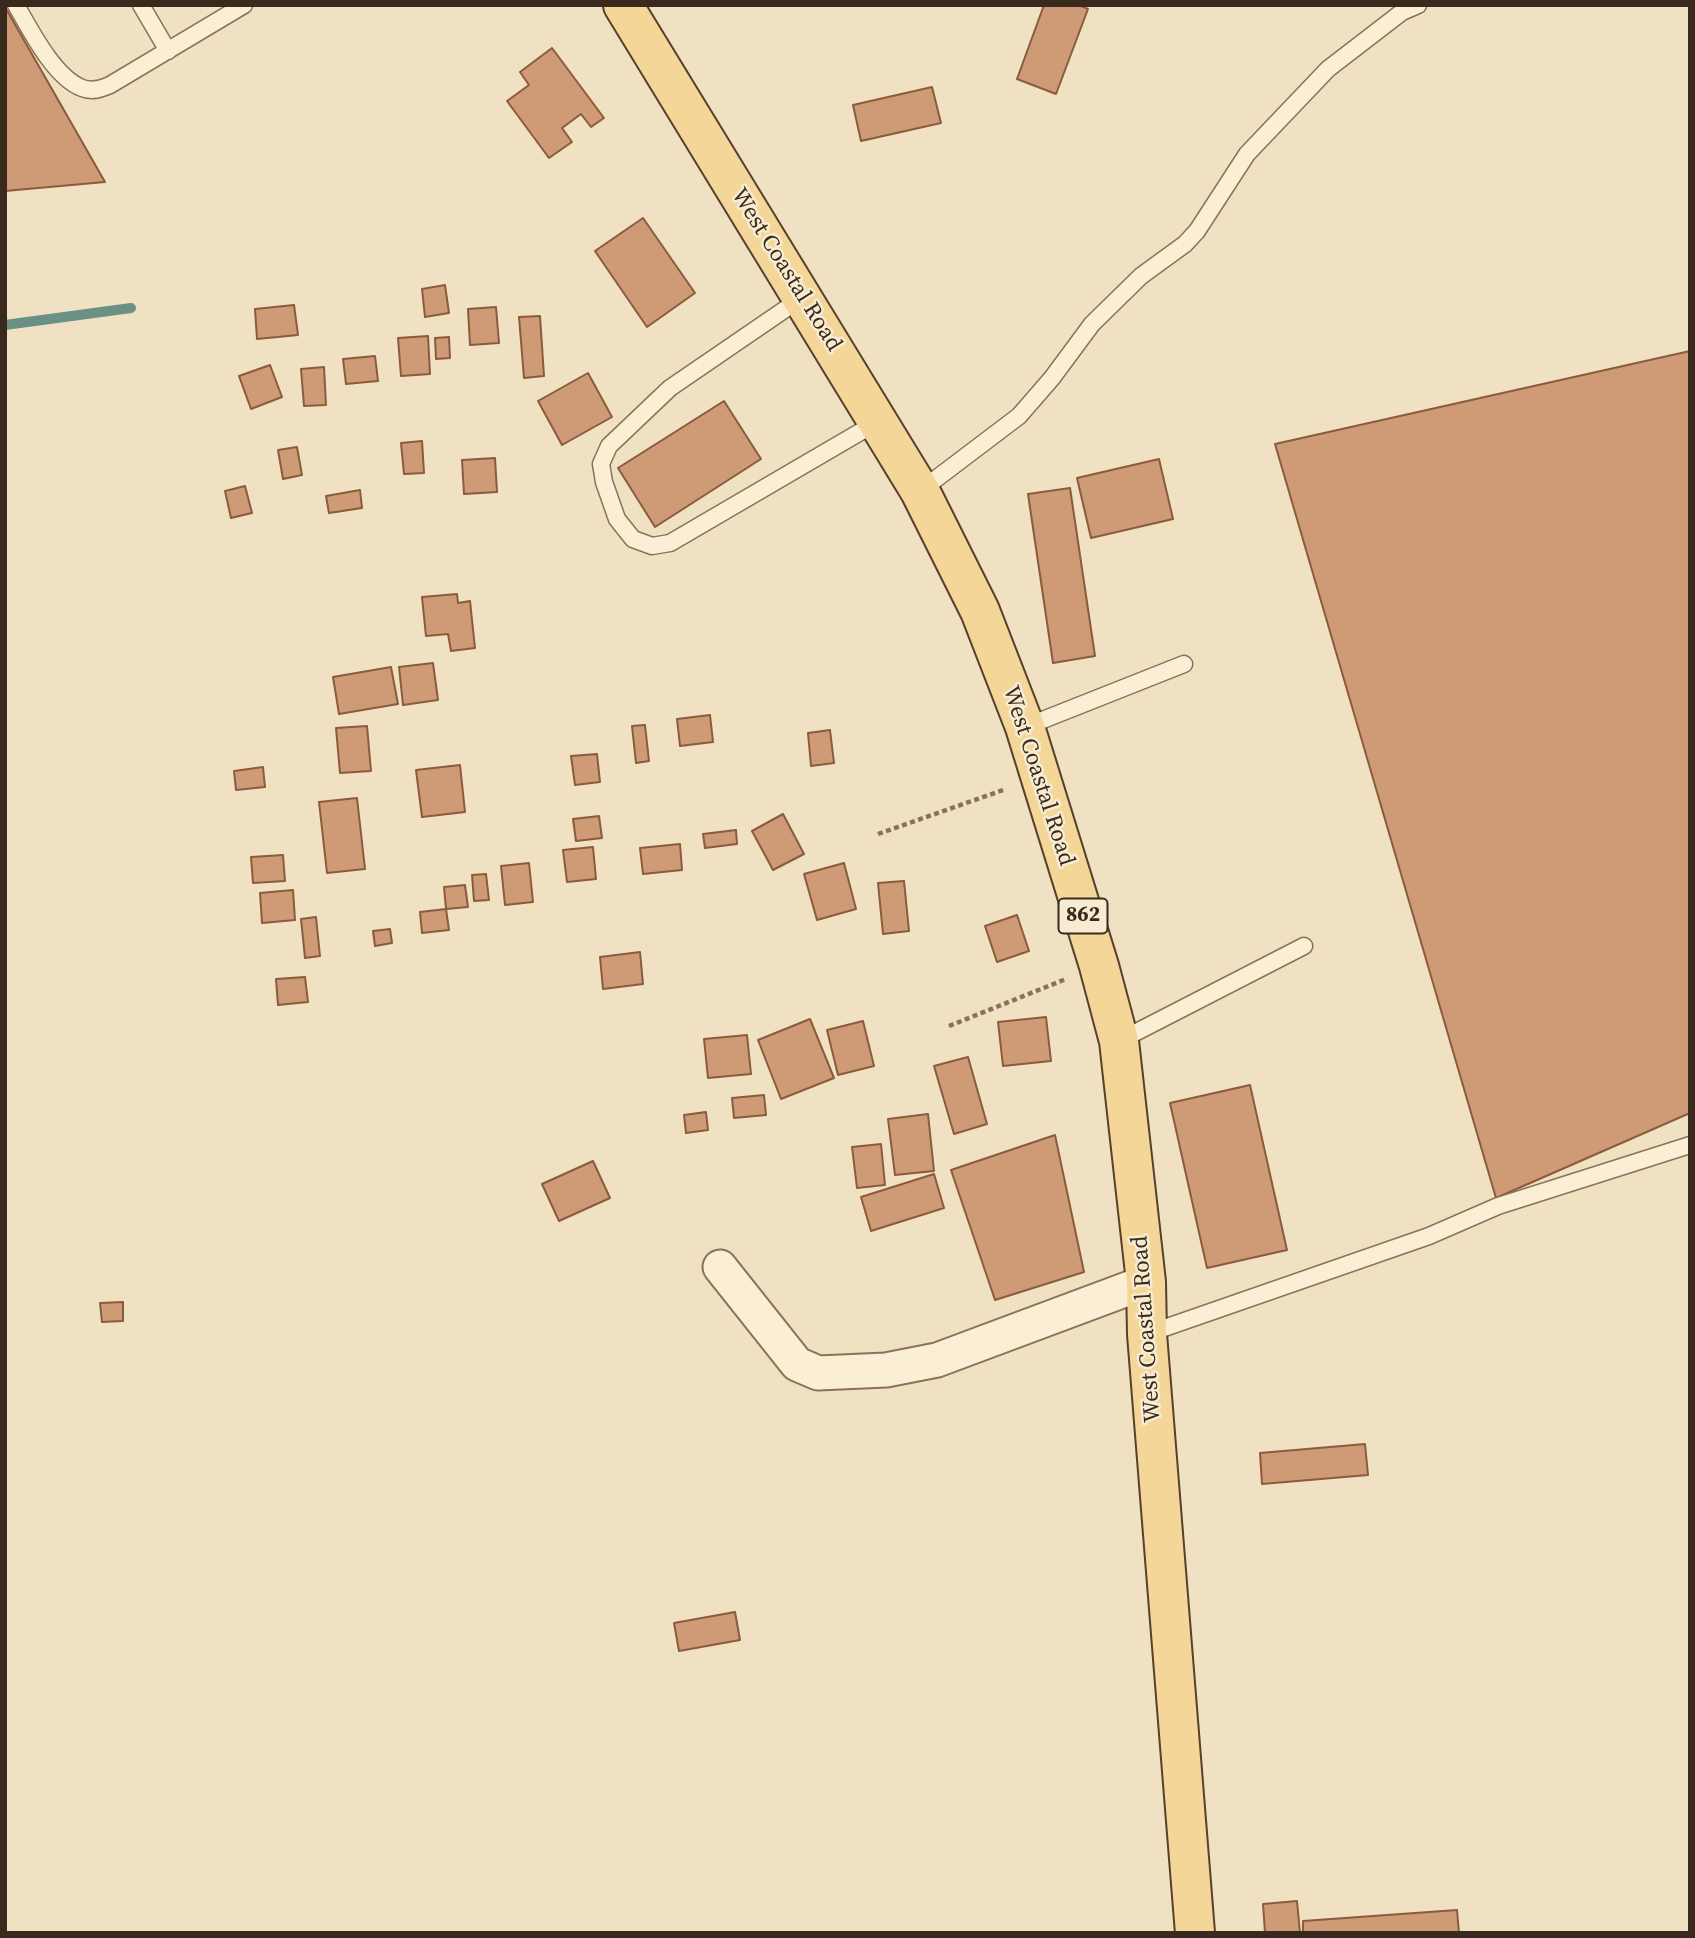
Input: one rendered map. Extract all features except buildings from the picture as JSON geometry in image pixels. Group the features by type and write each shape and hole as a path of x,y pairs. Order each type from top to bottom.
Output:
{"main road":[{"name":"West Coastal Road","path":"623,5 879,421 920,491 980,611 1026,727 1099,966 1119,1041 1146,1282 1147,1335 1195,1933"}],"street":[{"path":"720,1267 797,1364 818,1373 886,1370 937,1360 1146,1282"}],"lane":[{"path":"16,5 53,65 82,88 97,90 110,85 244,5"},
{"path":"141,5 168,51"},
{"path":"920,491 1019,416 1052,378 1092,324 1141,276 1185,244 1197,231 1247,153 1328,69 1402,12 1418,5"},
{"path":"803,297 670,388 609,446 601,464 604,482 617,519 633,539 652,546 670,542 879,421"},
{"path":"1026,727 1184,664"},
{"path":"1119,1041 1304,946"},
{"path":"1147,1335 1429,1236 1498,1206 1690,1145"}],"path":[{"path":"878,834 1041,777"},
{"path":"949,1026 1099,966"}],"waterway":[{"path":"5,325 131,308"}]}
